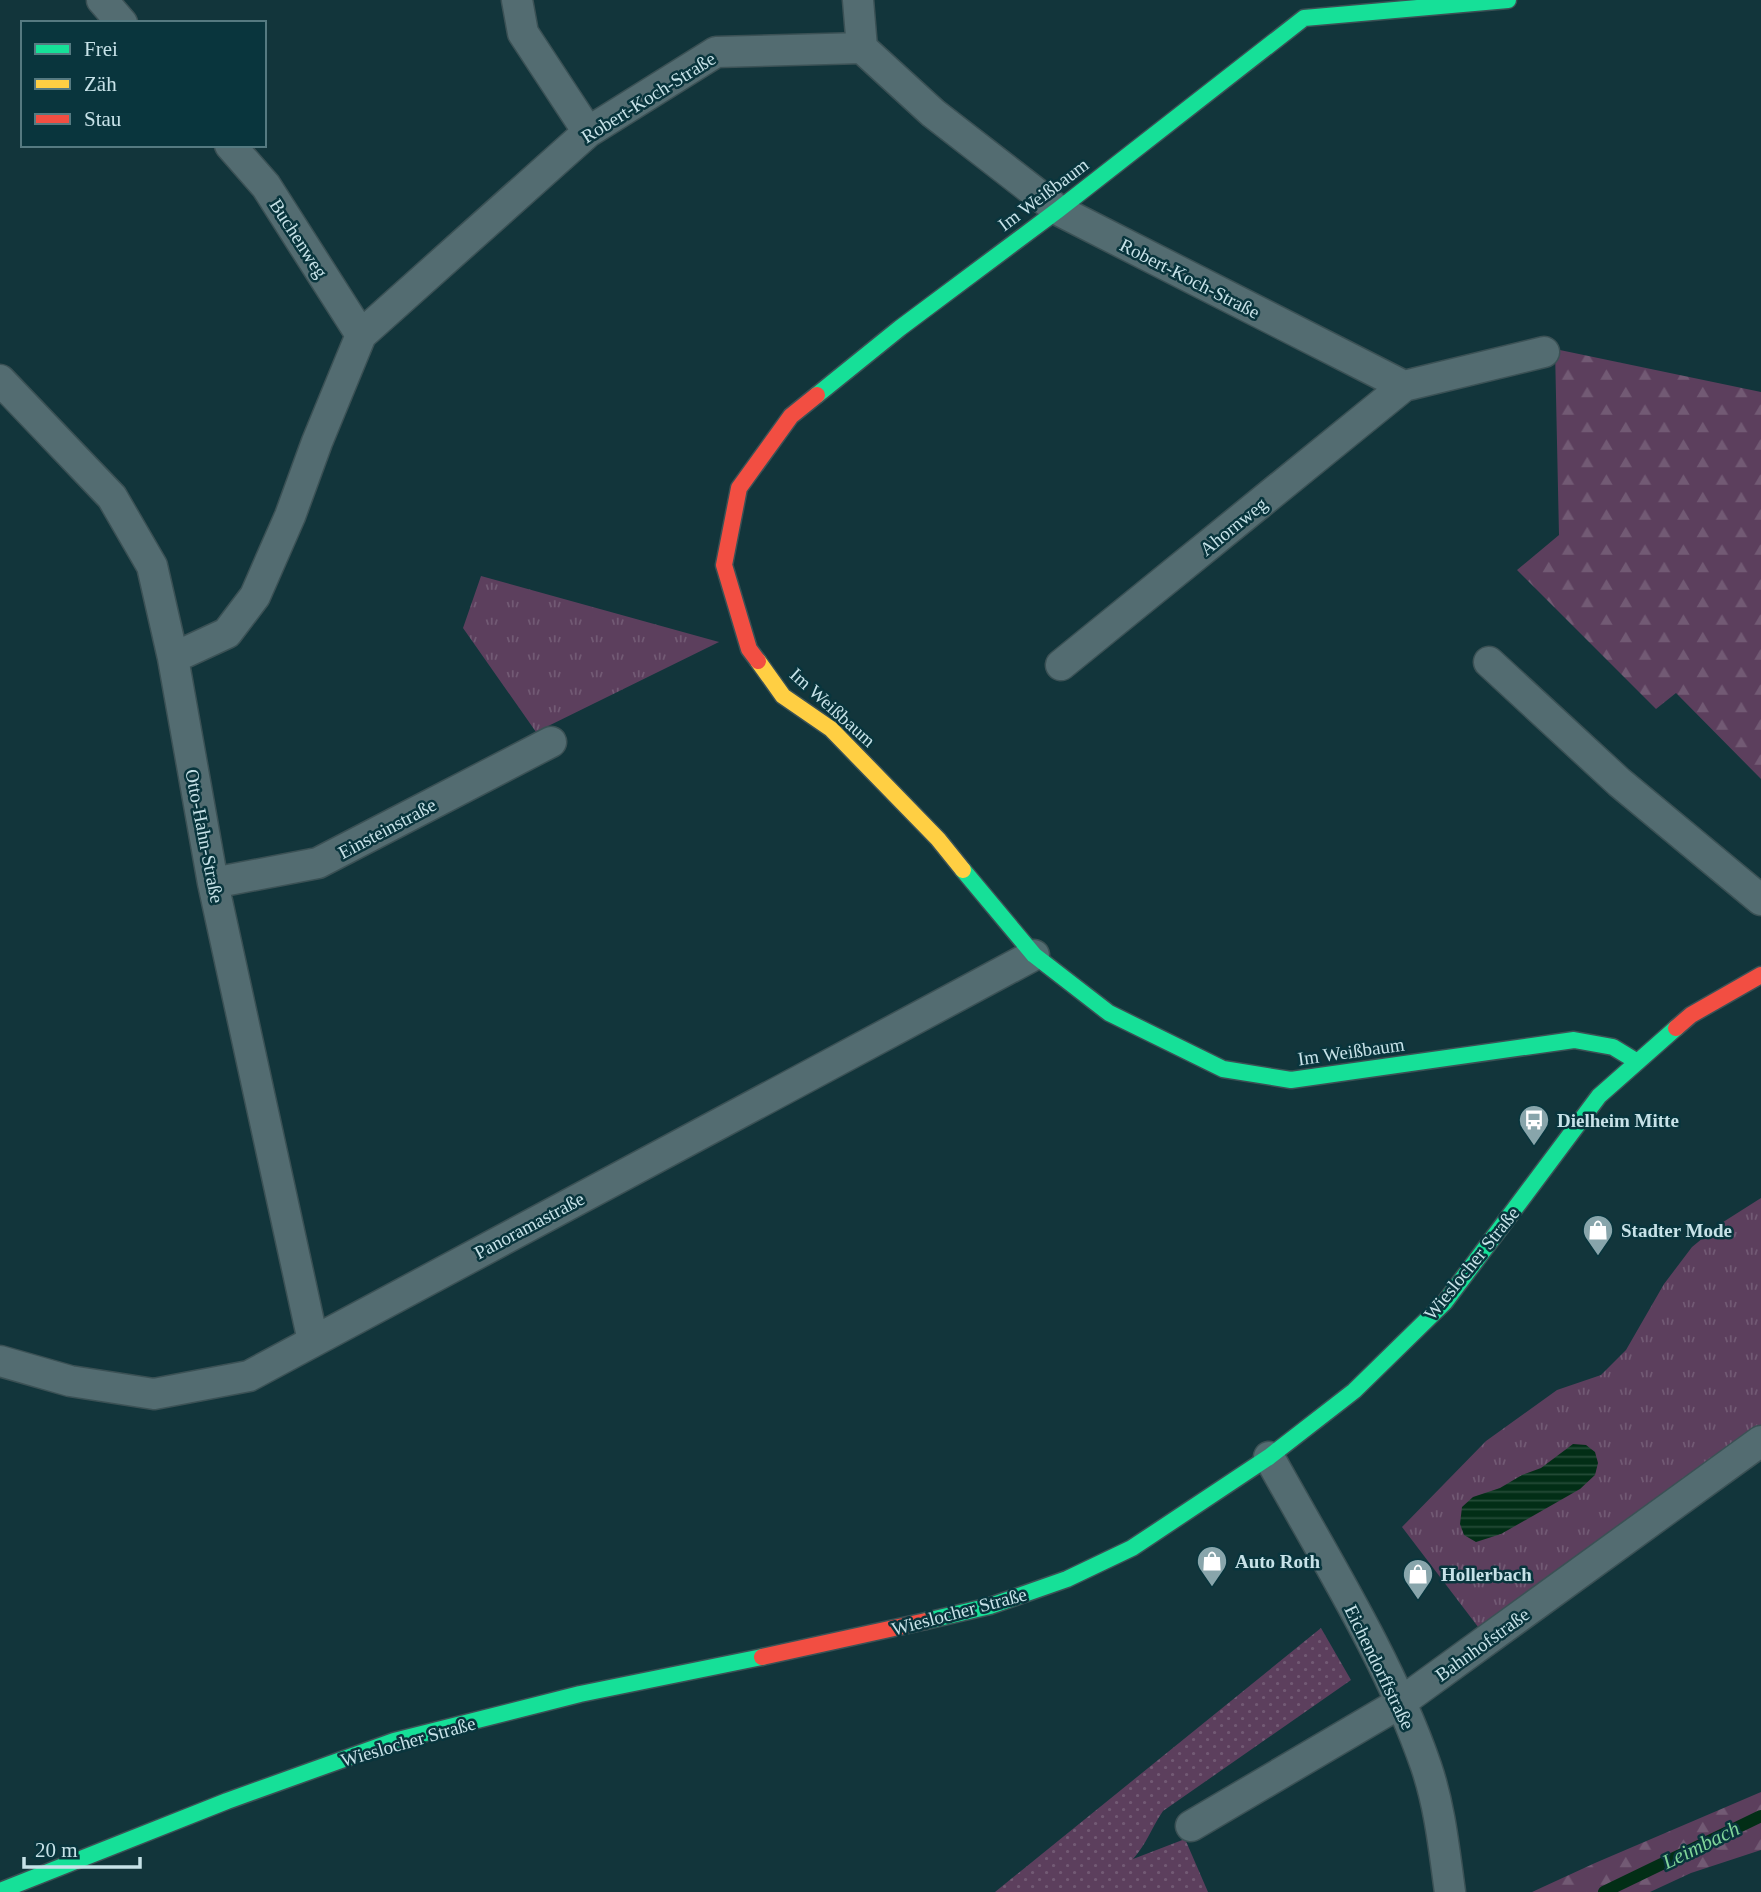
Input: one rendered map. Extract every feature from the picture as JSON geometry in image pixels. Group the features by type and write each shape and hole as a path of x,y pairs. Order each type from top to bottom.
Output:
{"street":[{"path":"102,0 120,21"},
{"path":"517,0 523,33 588,132"},
{"path":"858,0 862,48"},
{"name":"Im Weißbaum","path":"1508,0 1297,9 1058,210 900,328 791,416 739,488 724,565 749,649 783,696 831,729 909,809 938,839 1034,955 1109,1013 1223,1069 1291,1080 1574,1040 1612,1047 1636,1061"},
{"name":"Robert-Koch-Straße","path":"173,657 227,633 255,596 290,516 361,335 588,132 716,52 862,48 933,113 1058,210 1404,386"},
{"name":"Buchenweg","path":"232,147 266,186 361,335"},
{"path":"1404,386 1544,352"},
{"name":"Otto-Hahn-Straße","path":"0,380 112,497 152,566 173,657 213,883 313,1341"},
{"name":"Ahornweg","path":"1061,665 1404,386"},
{"path":"1489,663 1619,782 1761,900"},
{"name":"Einsteinstraße","path":"213,883 318,863 551,742"},
{"name":"Panoramastraße","path":"0,1361 70,1381 154,1394 249,1376 1034,955"},
{"name":"Wieslocher Straße","path":"0,1891 227,1801 394,1741 580,1695 828,1644 990,1606 1067,1579 1132,1548 1269,1457 1353,1391 1445,1302 1600,1096 1636,1061 1692,1015 1761,975"},
{"name":"Bahnhofstraße","path":"1191,1826 1400,1703 1761,1441"},
{"name":"Eichendorffstraße","path":"1269,1457 1379,1658 1400,1703 1426,1766 1440,1815 1450,1892"}],"green space":[{"path":"1555,349 1761,392 1761,779 1676,693 1656,709 1517,570 1559,535"},
{"path":"481,576 719,642 536,732 463,628"},
{"path":"1761,1198 1761,1441 1488,1640 1402,1527 1486,1441 1557,1390 1601,1375 1626,1350 1664,1284 1692,1247 1720,1224"},
{"path":"1321,1628 1351,1680 1163,1811 1133,1859 1185,1839 1208,1892 995,1892"},
{"path":"1761,1792 1761,1850 1691,1873 1650,1892 1532,1892 1595,1863"}],"shaded area":[{"path":"1573,1444 1586,1445 1595,1452 1598,1463 1595,1475 1580,1489 1501,1534 1476,1542 1464,1535 1460,1524 1462,1507 1473,1497 1500,1488 1541,1468"}],"waterway":[{"name":"Leimbach","path":"1604,1892 1761,1816"}],"traffic: fast":[{"path":"817,395 900,328 1058,210 1304,18 1508,0"},
{"path":"963,870 1034,955 1109,1013 1223,1069 1291,1080 1574,1040 1613,1047 1636,1061"},
{"path":"926,1621 990,1606 1067,1579 1132,1548 1269,1457 1354,1391 1445,1302 1599,1096 1676,1028"},
{"path":"0,1891 227,1801 394,1741 580,1694 762,1657"}],"traffic: slow":[{"path":"758,661 783,696 831,729 938,839 963,870"}],"traffic: jam":[{"path":"758,661 749,649 724,565 739,488 791,416 817,395"},
{"path":"1676,1028 1691,1015 1761,975"},
{"path":"762,1657 926,1621"}],"place":[{"name":"Dielheim Mitte","path":"1534,1147"},
{"name":"Stadter Mode","path":"1598,1257"},
{"name":"Auto Roth","path":"1212,1588"},
{"name":"Hollerbach","path":"1418,1601"}]}
